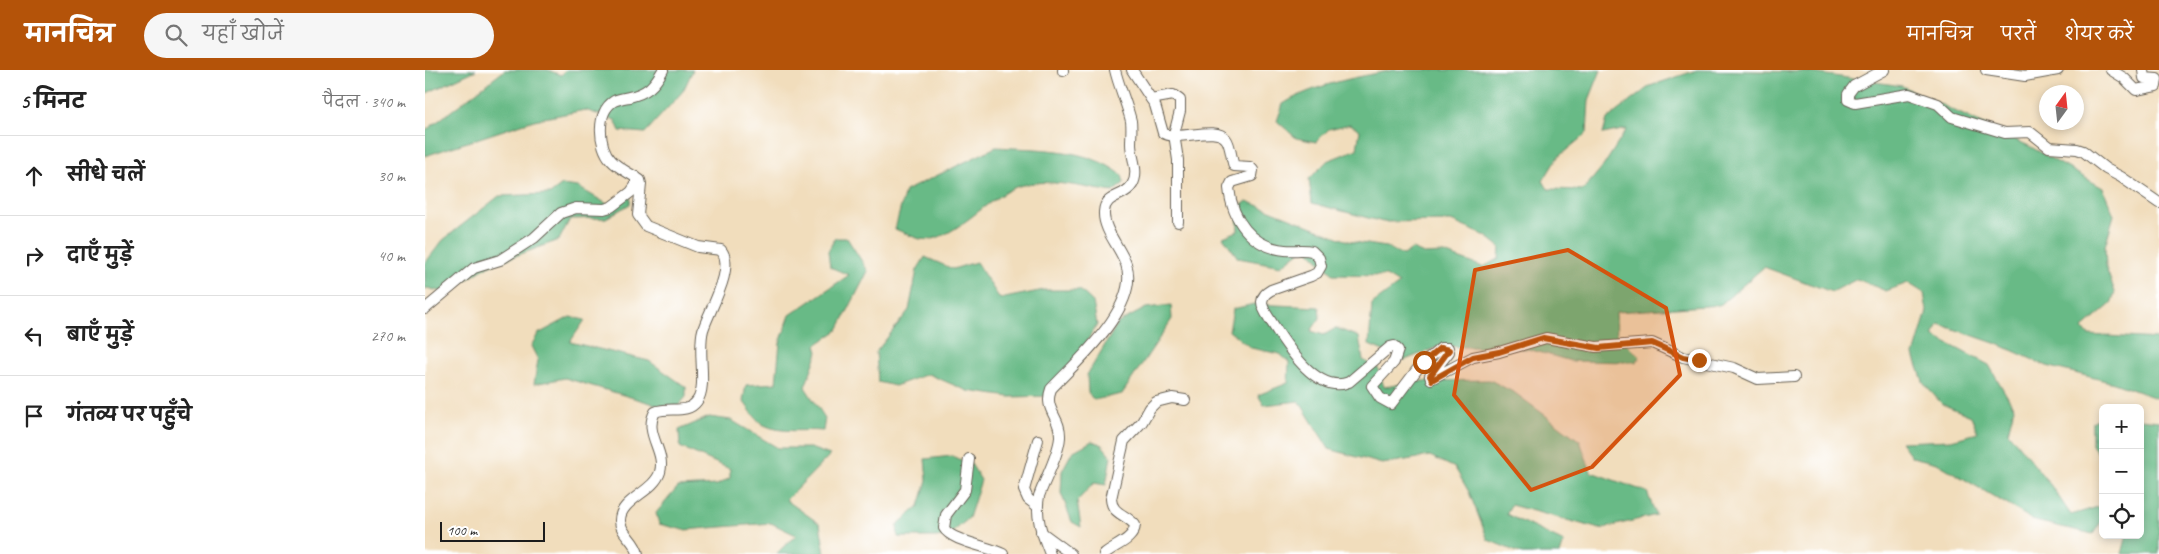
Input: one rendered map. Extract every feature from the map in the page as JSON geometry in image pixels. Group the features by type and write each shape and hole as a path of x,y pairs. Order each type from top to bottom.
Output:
{"street":[{"path":"638,554 632,540 620,525 621,514 624,508 651,484 660,470 660,461 650,423 655,412 660,410 684,410 691,407 701,394 703,385 701,340 723,279 725,266 725,258 721,250 689,244 654,230 641,221 638,215 641,184 635,177 610,160 603,147 601,125 603,115 608,106 616,100 643,94 651,88 663,70"},
{"path":"1049,554 1041,532 1037,506 1060,437 1058,425 1048,405 1047,397 1051,388 1111,321 1123,304 1129,284 1126,264 1104,218 1106,204 1112,197 1126,191 1132,185 1135,178 1131,145 1131,121 1115,70"},
{"path":"1131,70 1157,109 1163,133 1175,136 1218,134 1227,139 1234,166 1250,167 1253,170 1252,176 1232,182 1229,188 1235,217 1243,228 1266,244 1283,250 1312,250 1319,258 1321,266 1317,273 1271,290 1262,299 1265,312 1286,344 1305,368 1325,381 1342,385 1349,382 1390,347 1394,346 1398,350 1394,362 1372,386 1380,398 1391,404 1419,367 1441,348 1448,348 1449,352 1430,376 1431,379 1473,357 1499,352 1543,338 1599,348 1652,343 1683,357 1734,368 1757,379 1794,377"},
{"path":"1884,70 1853,86 1847,94 1848,100 1855,103 1909,94 1938,104 1952,117 2005,133 2029,132 2049,147 2083,151 2106,169 2159,203"},
{"path":"1986,70 2025,76 2059,70"},
{"path":"2111,70 2125,78 2136,90 2158,85 2157,79 2143,77 2143,70"},
{"path":"1151,99 1173,95 1180,100 1180,112 1175,136 1178,160 1178,222"},
{"path":"425,309 474,268 501,260 534,238 561,213 576,208 604,209 611,207 631,192 636,184 635,177"},
{"path":"1103,554 1131,536 1135,531 1135,525 1131,520 1115,511 1111,505 1124,441 1136,430 1156,402 1172,398 1185,400"},
{"path":"1037,506 1028,499 1024,490 1038,440"},
{"path":"969,459 965,490 946,515 944,528 952,536 991,548 1003,554"},
{"path":"1041,532 1071,554"}],"highlighted area":[{"path":"1568,250 1666,308 1680,375 1592,467 1531,490 1454,395 1475,270"}],"green space":[{"path":"425,70 476,70 425,94"},
{"path":"505,70 548,70 561,75 566,70 693,70 683,91 645,133 620,131 615,120 585,110 534,120 425,156 425,131"},
{"path":"1394,70 1601,70 1589,100 1587,133 1557,158 1543,181 1548,189 1583,190 1604,165 1627,129 1603,134 1607,119 1650,86 1697,70 1806,72 1902,86 2031,147 2103,188 2114,215 2105,246 2106,268 2115,292 2111,304 2083,328 2088,335 2159,339 2159,399 2114,383 2047,366 2000,345 1939,324 1933,336 1989,365 2014,408 2008,432 2052,487 2071,515 2098,507 2099,525 2093,534 2035,521 1937,463 1912,457 1901,442 1951,440 1978,433 1971,416 1942,404 1924,384 1914,355 1927,311 1924,293 1908,283 1886,291 1857,279 1832,292 1764,267 1720,305 1616,312 1617,334 1640,357 1636,362 1571,361 1528,349 1440,346 1405,360 1369,345 1372,304 1399,284 1386,276 1334,275 1305,247 1281,266 1238,258 1223,237 1238,231 1237,209 1247,201 1348,241 1386,247 1403,255 1412,249 1424,254 1444,253 1483,267 1499,259 1500,247 1486,236 1451,221 1383,222 1312,203 1309,179 1327,161 1357,149 1360,130 1350,124 1329,129 1316,142 1296,138 1277,121 1283,104 1295,97 1322,86"},
{"path":"996,147 1046,150 1093,159 1122,175 1124,183 1113,192 1053,183 1019,186 1008,191 944,235 932,239 920,239 895,229 905,191"},
{"path":"562,185 578,187 609,205 631,193 630,204 606,218 570,219 559,240 488,266 446,293 427,288 425,290 425,263 443,240 499,196 550,194"},
{"path":"835,238 847,238 868,271 838,330 816,345 818,352 805,387 825,418 823,431 771,428 758,421 743,401 746,385 776,383 780,343 790,315 849,275 830,267 828,251"},
{"path":"925,257 953,269 976,262 1000,299 1044,290 1080,290 1093,302 1097,325 1053,396 1010,397 968,391 928,374 895,386 878,382 876,352 909,310 917,270"},
{"path":"1254,304 1319,307 1320,318 1311,331 1324,335 1336,328 1359,337 1363,360 1378,368 1384,387 1423,381 1490,380 1515,393 1580,441 1591,472 1647,492 1656,515 1600,529 1511,505 1506,514 1564,542 1560,554 1522,554 1488,540 1469,492 1455,468 1430,456 1382,464 1329,449 1299,401 1264,405 1258,395 1288,383 1289,362 1280,354 1251,348 1229,331 1233,309"},
{"path":"1171,305 1172,319 1122,394 1094,400 1088,393 1087,375 1118,323 1146,308"},
{"path":"570,317 585,320 570,342 649,361 686,387 686,397 678,406 661,406 565,378 534,384 538,360 531,346 538,334"},
{"path":"709,417 731,420 778,448 810,448 830,455 786,500 820,524 825,554 776,554 796,535 771,523 684,530 659,524 656,513 678,487 717,485 730,478 730,469 680,447 679,430"},
{"path":"2099,418 2099,455 2092,445 2092,422"},
{"path":"2144,419 2159,421 2159,554 2122,554 2126,539 2144,539"},
{"path":"1092,441 1101,444 1111,456 1106,485 1094,483 1077,501 1081,527 1072,522 1061,493 1062,471 1072,452"},
{"path":"952,456 971,464 981,480 969,518 947,537 898,537 897,525 919,506 927,480 925,459"}],"route":[{"path":"1424,362 1440,348 1443,347 1449,350 1448,354 1430,376 1432,380 1477,355 1499,352 1543,338 1599,348 1652,343 1658,344 1677,355 1699,360"}]}
